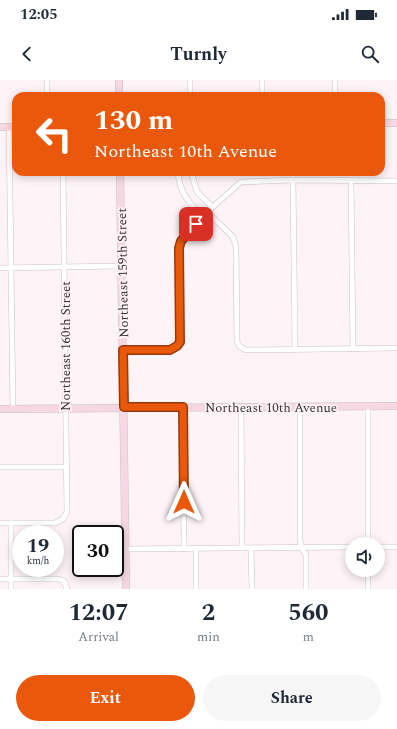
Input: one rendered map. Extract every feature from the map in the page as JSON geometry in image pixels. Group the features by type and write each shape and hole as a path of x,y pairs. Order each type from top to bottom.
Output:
{"street":[{"path":"47,80 47,92"},
{"path":"119,80 119,92"},
{"path":"190,80 190,92"},
{"path":"262,80 262,92"},
{"path":"335,80 335,92"},
{"path":"385,123 397,123"},
{"path":"0,127 12,127"},
{"path":"12,176 11,268 13,409"},
{"name":"Northeast 160th Street","path":"11,523 55,523 62,520 67,512 63,176"},
{"name":"Northeast 159th Street","path":"120,176 126,589"},
{"path":"179,176 181,188 187,201 203,216"},
{"path":"192,176 197,192 212,207"},
{"path":"123,350 170,350 177,346 180,342 179,248 181,241 212,207 241,182 293,180 397,180"},
{"path":"293,180 295,349"},
{"path":"351,181 353,349"},
{"path":"207,212 232,237 236,247 237,341 240,347 246,350 397,348"},
{"path":"0,268 121,266"},
{"name":"Northeast 10th Avenue","path":"0,409 124,407 300,408 397,406"},
{"path":"183,407 184,549"},
{"path":"241,407 242,548"},
{"path":"368,407 368,537"},
{"path":"300,408 301,547 306,555 306,589"},
{"path":"0,467 67,467"},
{"path":"0,523 11,523 11,589"},
{"path":"126,549 345,547"},
{"path":"385,547 397,547"},
{"path":"251,548 252,589"},
{"path":"196,549 196,589"},
{"path":"368,577 368,589"},
{"path":"0,579 58,579 64,581 67,589"}],"route":[{"path":"184,502 183,407 124,407 123,350 170,350 177,346 180,342 179,248 181,241 196,224"}]}
